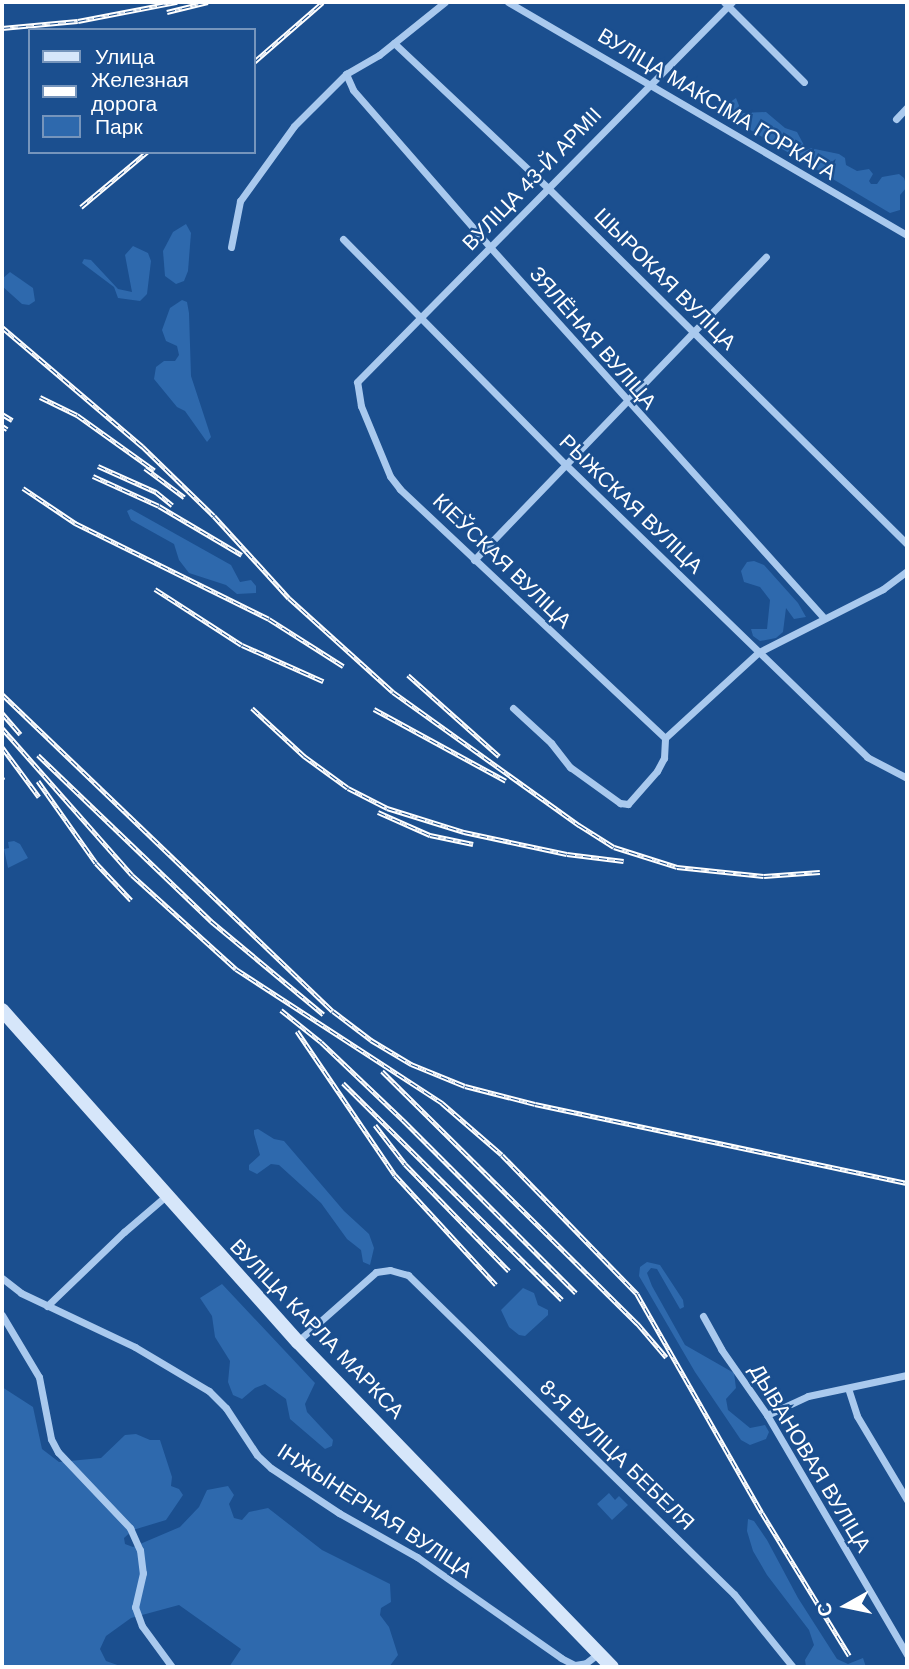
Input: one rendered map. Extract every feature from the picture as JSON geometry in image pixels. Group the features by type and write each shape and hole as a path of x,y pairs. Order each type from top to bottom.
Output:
{"main road":[{"name":"ВУЛІЦА КАРЛА МАРКСА","path":"2,1010 298,1342 612,1667"}],"street":[{"path":"231,247 240,201 294,127 346,74 379,55 444,2"},
{"name":"ВУЛІЦА МАКСІМА ГОРКАГА","path":"508,2 907,235"},
{"path":"728,3 804,82"},
{"name":"ВУЛІЦА 43-Й АРМІІ","path":"357,382 728,3"},
{"name":"ШЫРОКАЯ ВУЛІЦА","path":"394,43 548,188 907,544"},
{"name":"ЗЯЛЁНАЯ ВУЛІЦА","path":"346,74 353,90 625,401 824,618"},
{"path":"896,119 907,107"},
{"name":"РЫЖСКАЯ ВУЛІЦА","path":"343,239 565,464 867,757 907,778"},
{"path":"474,560 766,257"},
{"name":"КІЕЎСКАЯ ВУЛІЦА","path":"357,382 361,406 390,476 474,560 665,738"},
{"path":"513,708 551,743 570,767 620,803 628,804 657,771 664,758 665,738 759,652 883,589 907,571"},
{"path":"47,1306 167,1195"},
{"name":"8-Я ВУЛІЦА БЕБЕЛЯ","path":"298,1342 367,1278 390,1270 408,1275 734,1594 793,1667"},
{"name":"ІНЖЫНЕРНАЯ ВУЛІЦА","path":"2,1278 21,1293 135,1347 209,1391 226,1408 257,1455 271,1468 339,1513 427,1564 561,1658 575,1665 586,1663 599,1653"},
{"path":"2,1315 39,1377 51,1439 58,1452 130,1528 140,1550 143,1573 135,1606 142,1626 172,1667"},
{"name":"ДЫВАНОВАЯ ВУЛІЦА","path":"703,1316 721,1349 767,1415 907,1655"},
{"path":"767,1415 807,1396 907,1375"},
{"path":"848,1388 857,1416 906,1496"}],"green space":[{"path":"736,98 742,113 766,112 785,128 797,132 805,147 839,154 845,158 846,165 857,171 869,169 873,174 869,181 871,184 877,184 882,177 899,174 904,178 907,187 900,195 900,210 890,213 747,128 728,114 726,105"},
{"path":"186,224 191,233 188,271 184,281 176,284 165,276 163,251 173,232"},
{"path":"133,246 148,253 151,261 147,294 140,301 118,298 114,287 82,263 84,259 91,260 118,289 132,292 125,255"},
{"path":"10,272 33,288 35,301 29,305 22,304 2,286 2,279"},
{"path":"182,300 187,302 189,313 191,376 211,437 207,442 185,411 177,407 154,379 156,367 164,361 175,361 179,355 177,346 166,341 162,330 170,308"},
{"path":"131,509 231,565 240,582 251,580 256,586 256,593 237,594 226,585 189,573 179,560 174,544 131,520 127,511"},
{"path":"754,561 764,565 798,603 806,617 794,619 786,608 783,632 776,638 760,641 753,636 751,629 767,629 770,600 760,587 744,582 741,571 747,562"},
{"path":"8,842 20,844 28,858 8,868 4,849 9,848"},
{"path":"258,1129 274,1139 284,1141 344,1211 369,1234 374,1248 370,1265 363,1262 361,1250 347,1239 321,1203 279,1165 271,1164 257,1174 249,1170 249,1165 260,1155 254,1134 254,1130"},
{"path":"647,1262 660,1265 683,1300 684,1307 680,1309 657,1269 651,1268 647,1273 652,1286 685,1345 734,1373 736,1388 726,1399 728,1410 750,1428 765,1425 769,1432 766,1439 750,1445 741,1440 695,1372 639,1276 640,1267"},
{"path":"222,1284 315,1383 305,1404 307,1412 333,1440 332,1446 325,1449 290,1419 286,1399 265,1384 255,1388 242,1399 233,1395 228,1382 230,1361 215,1337 212,1316 200,1298"},
{"path":"523,1288 534,1293 538,1305 548,1310 548,1315 525,1336 509,1327 501,1310"},
{"path":"2,1387 33,1407 42,1449 59,1462 101,1458 125,1435 136,1434 150,1440 160,1440 172,1477 171,1486 179,1489 183,1495 166,1520 133,1530 124,1538 125,1544 133,1547 180,1527 199,1507 207,1490 228,1486 234,1495 229,1504 234,1518 242,1520 249,1512 268,1508 322,1550 390,1584 391,1602 381,1608 380,1615 389,1627 398,1655 389,1667 229,1667 241,1649 179,1605 131,1618 106,1636 100,1649 106,1661 123,1667 2,1667"},
{"path":"609,1493 615,1500 619,1496 628,1505 612,1520 597,1504"},
{"path":"748,1519 754,1521 767,1540 798,1598 837,1659 848,1664 863,1658 866,1667 806,1667 805,1660 814,1645 809,1630 767,1575 753,1551 747,1531"}],"railway":[{"path":"2,28 78,21 177,2"},
{"path":"167,12 208,2"},
{"path":"256,60 323,2"},
{"path":"81,207 145,154"},
{"path":"2,327 142,446 214,516 289,598 393,692 579,825 614,847 677,867 764,876 820,872"},
{"path":"40,397 77,415 154,470"},
{"path":"2,414 12,420"},
{"path":"2,426 7,429"},
{"path":"98,466 156,492 172,505"},
{"path":"145,468 184,497"},
{"path":"93,476 159,506 242,555"},
{"path":"23,488 75,523 269,619 343,666"},
{"path":"155,589 242,645 323,681"},
{"path":"408,675 499,756"},
{"path":"2,694 333,1011 371,1040 411,1064 465,1086 535,1104 907,1183"},
{"path":"252,708 304,756 348,788 387,808 464,832 567,854 624,861"},
{"path":"374,709 506,781"},
{"path":"2,713 20,734"},
{"path":"2,728 132,875 236,969 442,1103 502,1155 637,1294 762,1513 849,1655"},
{"path":"2,747 39,797"},
{"path":"38,755 211,921 323,1014"},
{"path":"38,781 96,863 131,900"},
{"path":"378,812 430,835 473,844"},
{"path":"281,1010 321,1042 404,1121 576,1293"},
{"path":"297,1031 395,1175 496,1285"},
{"path":"382,1071 637,1323 666,1357"},
{"path":"343,1083 562,1300"},
{"path":"375,1125 405,1164 509,1271"}]}
